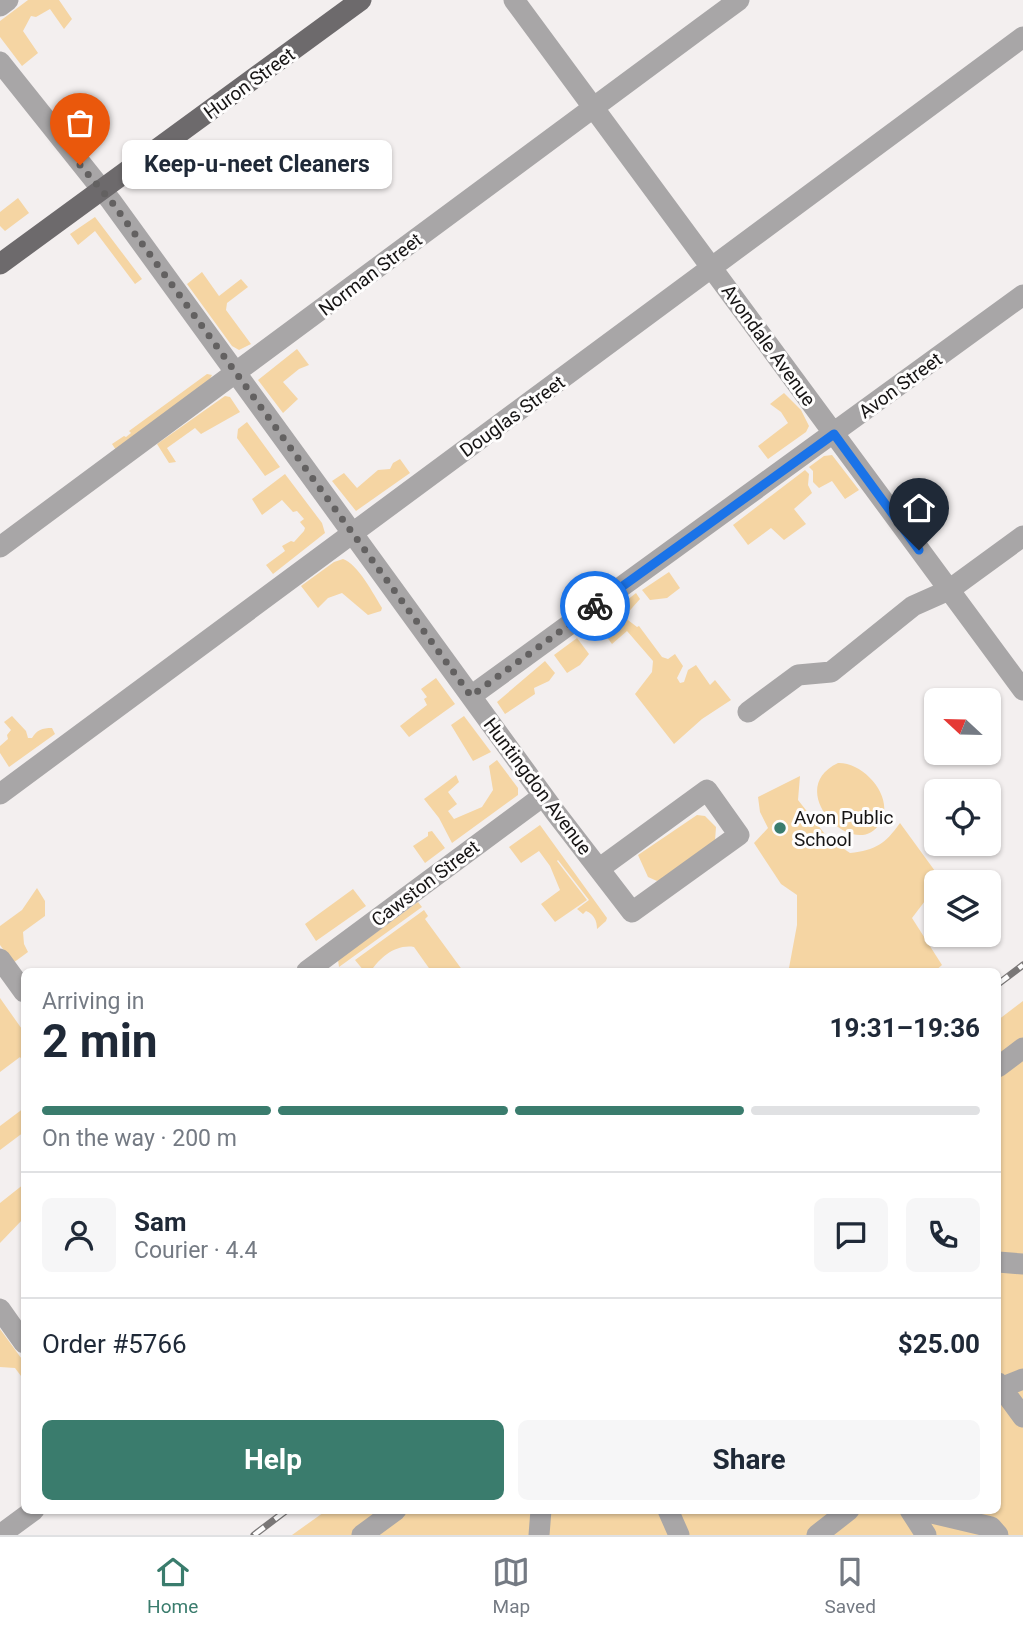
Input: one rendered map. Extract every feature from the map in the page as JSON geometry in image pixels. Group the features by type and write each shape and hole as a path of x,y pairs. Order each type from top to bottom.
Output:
{"main road":[{"name":"Huron Street","path":"0,264 362,0"}],"street":[{"path":"0,6 8,0"},
{"name":"Avondale Avenue","path":"514,0 1023,690"},
{"name":"Norman Street","path":"0,547 236,375 739,0"},
{"name":"Douglas Street","path":"0,794 1023,37"},
{"name":"Huntingdon Avenue","path":"0,62 102,191 543,796 632,912 739,835 707,790 600,868"},
{"name":"Avon Street","path":"471,696 1023,296"},
{"path":"748,712 798,675 831,672 914,606 949,590 1023,536"},
{"name":"Cawston Street","path":"311,968 543,796"},
{"path":"0,959 21,988"},
{"path":"1001,1065 1023,1048"},
{"path":"1001,1262 1023,1264"},
{"path":"0,1309 21,1339"},
{"path":"1001,1385 1023,1379"},
{"path":"1001,1390 1023,1417"},
{"path":"0,1535 29,1514"},
{"path":"362,1535 391,1514"},
{"path":"539,1535 541,1514"},
{"path":"670,1514 679,1535"},
{"path":"817,1535 844,1514"},
{"path":"906,1535 909,1514"},
{"path":"912,1514 926,1535"},
{"path":"936,1514 991,1527 999,1535"}],"shaded area":[{"path":"28,0 59,0 72,19 64,29 50,9 36,17 31,16 23,31 38,53 22,66 0,37 0,21"},
{"path":"181,152 203,184 196,188 187,175 173,185 160,167"},
{"path":"18,198 29,213 5,231 0,226 0,212"},
{"path":"95,217 142,279 135,284 95,231 78,245 70,234"},
{"path":"202,272 219,296 241,279 248,287 227,303 226,310 251,344 239,350 232,346 187,284"},
{"path":"297,349 309,365 299,369 283,382 298,399 283,413 258,380"},
{"path":"207,374 212,375 210,379 116,450 112,444 126,437 131,433 129,431"},
{"path":"784,393 801,410 809,426 806,432 768,459 758,446 788,423 781,412 770,404"},
{"path":"225,396 230,397 240,412 201,434 195,428 167,448 176,462 169,463 157,444"},
{"path":"247,422 280,467 265,476 237,438 238,429"},
{"path":"832,455 859,490 845,499 832,481 819,488 813,482 813,471 809,467 824,456"},
{"path":"400,459 410,473 356,511 332,481 344,473 357,488 378,470 390,469 393,463"},
{"path":"805,470 809,474 808,485 812,493 794,509 806,524 784,540 771,528 748,545 733,525"},
{"path":"285,474 322,523 325,533 273,574 266,565 285,551 282,546 294,542 304,531 305,528 300,522 304,519 282,500 262,515 252,499"},
{"path":"343,559 365,580 382,608 381,611 368,615 342,593 328,598 318,608 301,586 334,562"},
{"path":"669,572 680,588 667,598 650,600 642,590"},
{"path":"636,593 640,599 624,617 639,626 662,657 668,659 675,654 683,666 677,678 680,683 684,682 688,670 696,665 710,685 715,680 731,700 702,719 674,744 635,694 652,672 653,661 627,631 612,644 597,624"},
{"path":"577,638 589,654 580,665 567,673 554,655"},
{"path":"545,661 555,673 549,681 534,688 535,694 505,714 497,702"},
{"path":"436,678 455,704 409,737 400,726 427,705 424,699 427,697 421,689"},
{"path":"12,716 26,731 28,738 45,728 52,728 55,734 9,767 0,753 0,746 8,739 7,735 11,730 4,722"},
{"path":"464,716 491,752 473,761 451,725"},
{"path":"497,760 518,788 518,795 452,843 439,818 424,799 456,775 459,782 448,792 457,804 448,811 454,819 482,807 493,790 489,766"},
{"path":"838,763 858,768 875,783 881,793 884,813 880,823 869,833 855,835 841,829 820,805 817,790 822,775"},
{"path":"800,776 798,800 828,838 850,853 879,845 900,823 934,870 924,870 924,902 912,918 924,937 924,947 931,947 942,965 938,968 789,968 797,925 797,895 781,884 754,843 768,828 760,812 758,797"},
{"path":"697,815 705,816 716,827 715,841 662,879 657,881 648,877 638,855"},
{"path":"540,825 607,918 597,929 591,914 586,911 583,914 577,909 589,900 558,860 587,900 555,922 541,904 560,890 550,866 539,851 521,863 509,847"},
{"path":"432,831 445,848 425,863 413,846"},
{"path":"37,888 45,901 45,916 23,932 28,952 13,963 0,945 0,926 22,910"},
{"path":"353,889 366,906 316,941 305,924"},
{"path":"418,902 422,907 339,967 338,960"},
{"path":"424,910 428,916 425,919 461,968 429,968 414,947 394,950 373,968 362,968 355,960"},
{"path":"0,998 21,1028 21,1058 0,1072"},
{"path":"1023,1001 1023,1535 292,1535 321,1514 1001,1514 1001,1018"},
{"path":"21,1110 21,1134 0,1150 0,1126"},
{"path":"21,1186 21,1221 0,1243 0,1203"},
{"path":"0,1329 21,1358 21,1376 15,1368 0,1367"}],"railway":[{"path":"1001,982 1023,965"},
{"path":"254,1535 282,1514"}],"way so far":[{"path":"80,165 111,201 471,696 595,606"}],"place":[{"name":"Keep-u-neet Cleaners","path":"80,165"},
{"name":"Avon Public School","path":"780,828"}],"route":[{"path":"595,606 834,434 919,550"}]}
